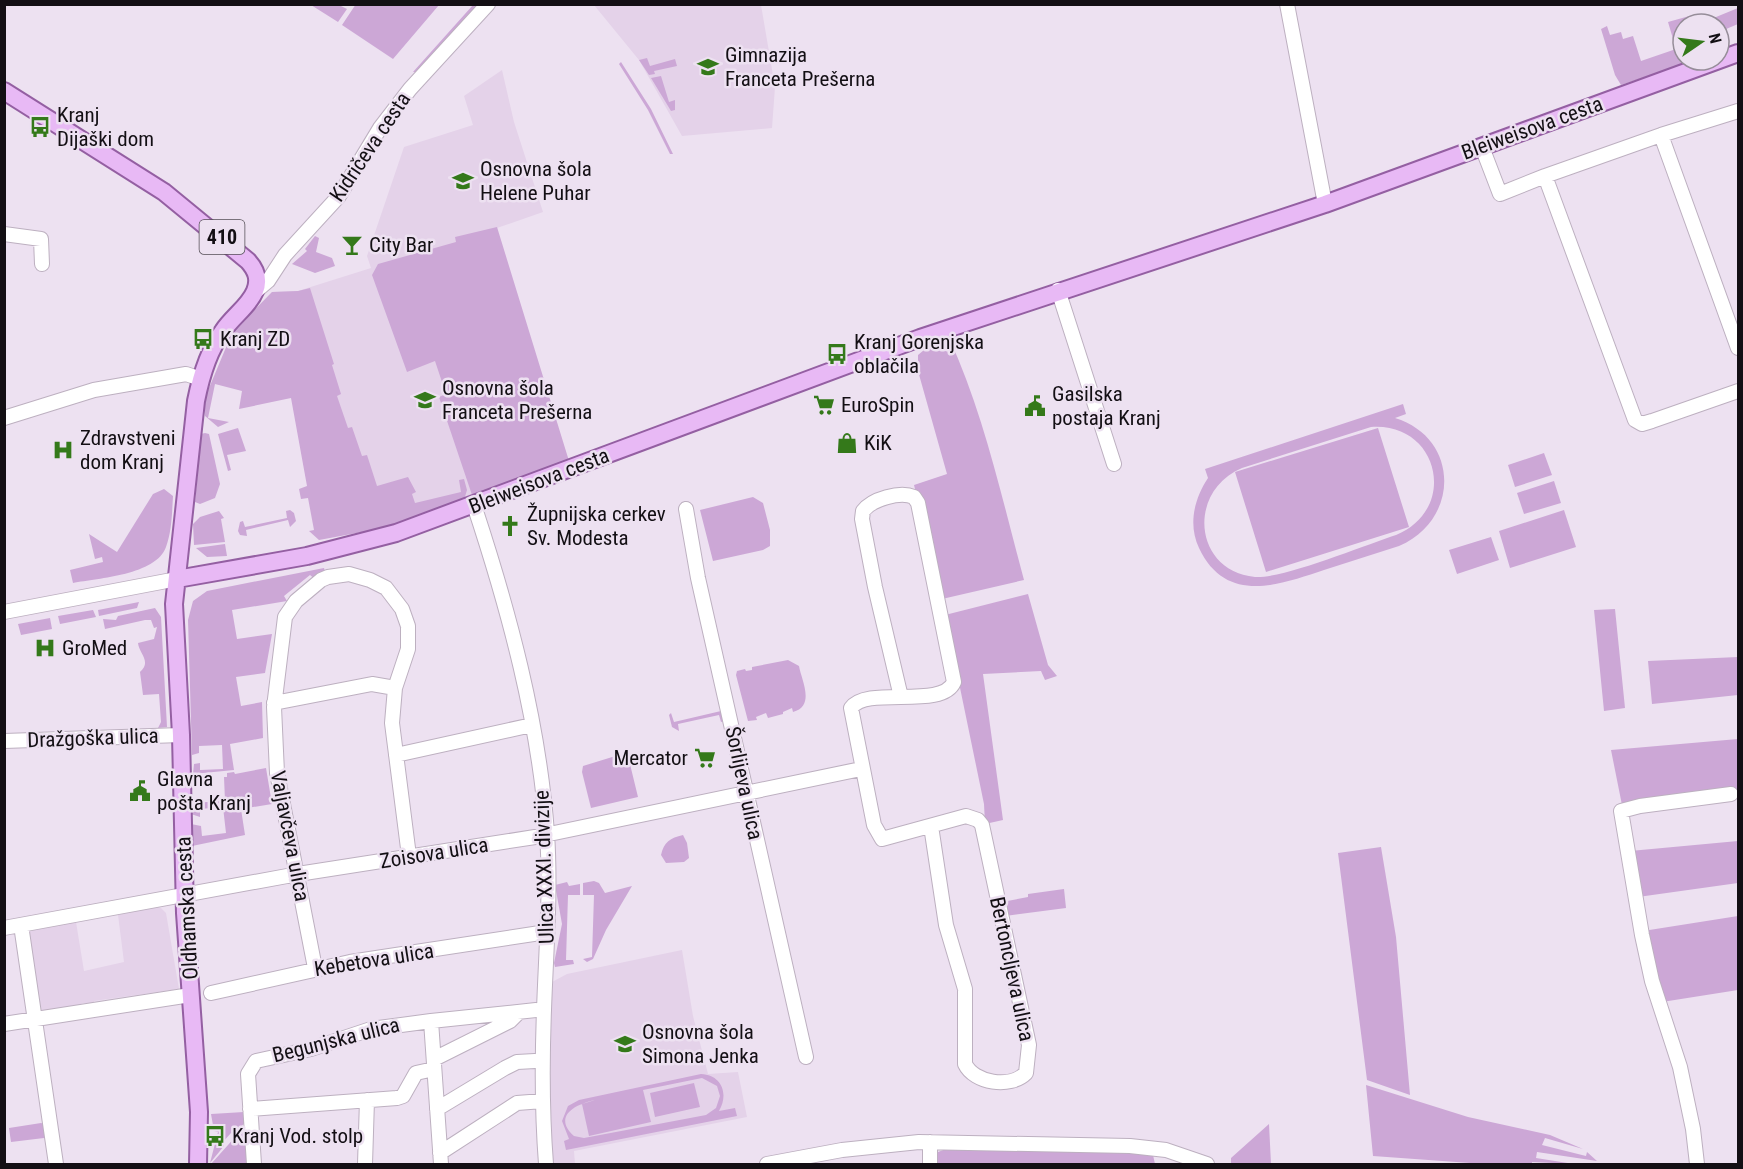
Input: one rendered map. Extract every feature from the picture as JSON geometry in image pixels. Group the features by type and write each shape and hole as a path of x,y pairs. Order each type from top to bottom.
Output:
{"main road":[{"name":"Bleiweisova cesta","path":"177,579 347,547 396,533 852,363 1058,290 1325,204 1738,53"},
{"name":"410","path":"4,91 155,186 213,230 255,269 257,279 255,292"},
{"name":"Kidričeva cesta","path":"177,579 196,400 201,379 223,330 255,292"},
{"name":"Oldhamska cesta","path":"177,579 174,604 181,735 184,895 199,1112 198,1164"}],"street":[{"name":"Kidričeva cesta","path":"255,292 268,281 285,255 339,196 380,128 410,88 488,4"},
{"path":"1287,4 1325,204"},
{"path":"1482,147 1500,194 1661,135 1738,111"},
{"path":"1661,135 1738,348"},
{"path":"1545,176 1635,420 1642,424 1652,422 1738,391"},
{"path":"4,234 41,239 42,264"},
{"path":"1058,290 1114,464"},
{"path":"4,418 94,390 186,374 201,379"},
{"name":"Bertoncljeva ulica","path":"901,697 875,587 862,519 863,511 872,502 902,494 914,497 918,503 955,675 952,688 948,691 901,697 859,701 850,708 861,769 874,825 882,838 889,839 931,826 966,816 972,817 982,825 1029,1045 1026,1073 1015,1080 976,1078 965,1064 965,989 946,925 931,826"},
{"name":"Ulica XXXI. divizije","path":"474,505 498,579 532,725 547,834 543,1101 546,1164"},
{"name":"Šorlijeva ulica","path":"686,509 698,567 698,578 806,1057"},
{"name":"Valjavčeva ulica","path":"315,968 277,773 274,703 285,617 296,601 321,580 349,574 370,580 386,588 402,609 408,626 408,649 394,688 392,723 409,856"},
{"name":"Bleiweisova cesta","path":"4,612 177,579"},
{"path":"274,703 372,684 394,688"},
{"path":"396,755 532,725"},
{"name":"Dražgoška ulica","path":"4,741 181,735"},
{"name":"Zoisova ulica","path":"4,928 298,874 547,834 861,769"},
{"path":"1697,1164 1693,1129 1680,1067 1652,981 1642,935 1621,811 1641,806 1731,794"},
{"path":"21,925 56,1164"},
{"name":"Kebetova ulica","path":"211,993 315,968 540,933"},
{"path":"4,1024 184,996"},
{"name":"Begunjska ulica","path":"254,1164 254,1109 248,1074 256,1061 311,1048 371,1029 536,1010"},
{"name":"Begunjska ulica","path":"254,1109 403,1096 416,1072 510,1021 519,1012"},
{"name":"Begunjska ulica","path":"431,1021 440,1159"},
{"path":"437,1109 517,1062 535,1061"},
{"path":"365,1164 367,1100"},
{"name":"Begunjska ulica","path":"440,1159 517,1103 543,1101"},
{"path":"767,1164 842,1150 930,1142 1130,1146 1166,1150 1208,1164"},
{"path":"930,1142 930,1164"}],"shaded area":[{"path":"356,4 439,5 393,59 342,25"},
{"path":"311,5 339,5 347,9 338,22"},
{"path":"473,5 480,5 417,72 413,72"},
{"name":"Gimnazija Franceta Prešerna","path":"594,5 761,5 775,87 772,128 682,136 639,60"},
{"path":"1738,8 1738,24 1731,27 1731,12 1728,12"},
{"path":"1607,26 1610,35 1621,32 1623,39 1633,36 1641,61 1671,51 1671,68 1621,85 1615,75 1601,29"},
{"path":"647,58 650,66 675,59 677,66 654,71 655,74 649,75 639,60"},
{"path":"621,62 651,109 673,154 670,154 648,110 619,64"},
{"name":"Osnovna šola Franceta Prešerna","path":"502,70 514,122 543,212 494,229 568,459 389,527 285,331 232,333 272,292 298,291 371,268 367,256 404,147 473,125 464,96"},
{"path":"661,76 669,102 675,100 675,110 671,111 651,78"},
{"path":"497,227 569,461 472,495 439,397 446,394 435,361 407,372 372,275 378,264 456,242 455,237"},
{"path":"315,236 319,238 316,252 332,258 335,266 315,273 292,264 307,251 305,249"},
{"path":"310,288 334,364 332,365 341,394 337,396 348,428 352,427 362,456 367,455 377,486 408,477 416,492 412,494 415,503 461,492 459,480 464,479 467,490 464,500 389,527 319,540 309,531 314,530 308,498 301,499 299,489 307,486 291,398 239,409 242,391 215,384 208,418 229,422 218,427 205,416 204,400 232,333 272,292"},
{"path":"949,338 982,427 1024,580 942,599 914,485 947,474 918,371 918,355 930,345"},
{"path":"1403,404 1406,414 1395,418 1416,428 1432,443 1441,460 1444,480 1442,499 1433,518 1419,534 1399,546 1289,581 1255,586 1239,584 1224,578 1210,566 1199,548 1193,521 1196,503 1208,478 1205,469","holes":["1371,427 1394,429 1412,438 1425,452 1433,469 1434,488 1428,506 1416,523 1396,535 1284,573 1255,577 1234,572 1219,561 1209,546 1205,529 1206,511 1212,494 1224,479 1242,468"]},
{"path":"238,428 246,451 227,455 231,470 228,471 218,434"},
{"path":"1378,428 1409,527 1266,572 1235,472"},
{"path":"201,434 209,434 220,484 215,498 200,504 195,502"},
{"path":"1544,453 1552,475 1515,487 1508,465"},
{"path":"1554,481 1561,503 1524,514 1517,493"},
{"path":"164,489 173,496 171,528 166,547 160,556 151,564 126,574 73,583 70,570 103,562 102,557 95,559 89,534 117,552 153,494"},
{"path":"753,497 763,503 770,530 770,546 763,550 713,561 700,510"},
{"path":"290,510 294,513 296,521 290,527 288,520 246,530 247,536 240,535 238,531 240,522 243,521 245,527 287,518 286,511"},
{"path":"1564,510 1576,547 1510,568 1499,531"},
{"path":"219,511 224,518 221,519 225,542 194,545 193,524 200,517"},
{"path":"1491,537 1499,560 1457,574 1449,550"},
{"path":"225,544 227,556 207,557 196,548"},
{"path":"324,568 326,574 316,580 310,575 284,596 287,601 232,610 237,639 272,634 265,673 236,677 241,706 262,702 263,738 230,744 234,770 193,774 194,764 200,763 200,770 223,769 222,745 199,746 199,753 192,755 188,620 193,601 207,591"},
{"path":"1028,594 1048,665 1057,676 1045,680 1041,671 983,674 1003,820 985,824 984,804 945,615"},
{"path":"139,602 137,608 99,616 98,610"},
{"path":"155,608 161,617 167,727 158,728 161,722 159,694 143,695 140,672 145,661 138,643 154,639 157,627 154,628 151,620 145,620 105,629 103,619 116,620 118,616"},
{"path":"1615,609 1625,708 1604,711 1594,610"},
{"path":"93,610 96,617 60,624 58,616"},
{"path":"50,618 52,629 21,635 18,624"},
{"path":"1738,657 1738,695 1652,704 1648,661"},
{"path":"788,660 799,666 806,698 804,704 793,712 792,708 783,714 768,718 766,713 756,717 757,720 748,721 736,675 737,671 752,670 752,667"},
{"path":"721,711 724,721 721,722 719,715 678,724 679,731 672,727 669,715 671,713 674,722"},
{"path":"1738,739 1738,789 1622,805 1611,750"},
{"path":"622,754 628,756 638,797 591,808 582,772 583,766"},
{"path":"266,768 272,804 241,809 245,835 192,846 191,824 201,826 202,836 226,833 223,807 200,809 200,817 191,814 190,803 225,801 224,777 227,777 227,773 234,772 235,774"},
{"path":"683,835 687,843 689,858 684,862 666,863 661,855 664,847 671,839"},
{"path":"1738,841 1738,883 1638,897 1630,851"},
{"path":"1381,847 1396,937 1410,1095 1367,1080 1338,853"},
{"path":"594,881 599,883 605,893 632,886 606,930 593,959 587,962 583,959 592,957 594,895 583,895 583,883"},
{"path":"567,882 569,886 580,884 580,895 568,895 566,960 573,960 574,964 555,967 562,924 555,885"},
{"path":"1064,889 1066,908 1005,916 1002,902 1028,897 1028,894"},
{"path":"155,907 161,908 166,913 179,989 94,1001 94,1004 83,1003 69,1010 40,1012 26,936 29,931 76,922 84,971 124,962 118,915"},
{"path":"1738,916 1738,990 1662,1002 1643,931"},
{"name":"Osnovna šola Simona Jenka","path":"682,950 693,1016 708,1074 738,1072 747,1117 574,1151 575,1164 553,1164 550,1086 552,982 567,974"},
{"path":"701,1074 714,1078 722,1086 723,1098 719,1111 735,1108 737,1116 566,1150 564,1141 569,1139 562,1121 568,1106 579,1100","holes":["702,1078 717,1086 720,1096 716,1108 706,1115 584,1138 574,1136 565,1122 569,1112 574,1108 581,1104 595,1100 582,1104 589,1136 651,1122 643,1090"]},
{"path":"694,1083 700,1107 655,1117 650,1093"},
{"path":"1366,1085 1468,1117 1550,1135 1583,1149 1545,1138 1542,1145 1586,1156 1587,1152 1597,1161 1537,1152 1536,1158 1574,1164 1532,1162 1532,1164 1484,1164 1373,1156"},
{"path":"244,1112 248,1119 234,1135 231,1133 222,1143 224,1146 210,1163 218,1132 214,1131 211,1114"},
{"path":"44,1124 46,1136 44,1138 11,1142 9,1128"},
{"path":"1269,1124 1271,1164 1231,1164 1231,1158"},
{"path":"245,1126 247,1164 211,1164"},
{"path":"946,1149 1129,1153 1153,1155 1155,1164 937,1164 938,1152"}],"place":[{"name":"Gimnazija Franceta Prešerna","path":"708,67"},
{"name":"Kranj Dijaški dom","path":"40,127"},
{"name":"Osnovna šola Helene Puhar","path":"463,181"},
{"name":"City Bar","path":"352,245"},
{"name":"Kranj ZD","path":"203,339"},
{"name":"Kranj Gorenjska oblačila","path":"837,354"},
{"name":"Osnovna šola Franceta Prešerna","path":"425,400"},
{"name":"EuroSpin","path":"824,405"},
{"name":"Gasilska postaja Kranj","path":"1035,406"},
{"name":"KiK","path":"847,443"},
{"name":"Zdravstveni dom Kranj","path":"63,450"},
{"name":"Župnijska cerkev Sv. Modesta","path":"510,526"},
{"name":"GroMed","path":"45,648"},
{"name":"Mercator","path":"705,758"},
{"name":"Glavna pošta Kranj","path":"140,791"},
{"name":"Osnovna šola Simona Jenka","path":"625,1044"},
{"name":"Kranj Vod. stolp","path":"215,1136"}]}
